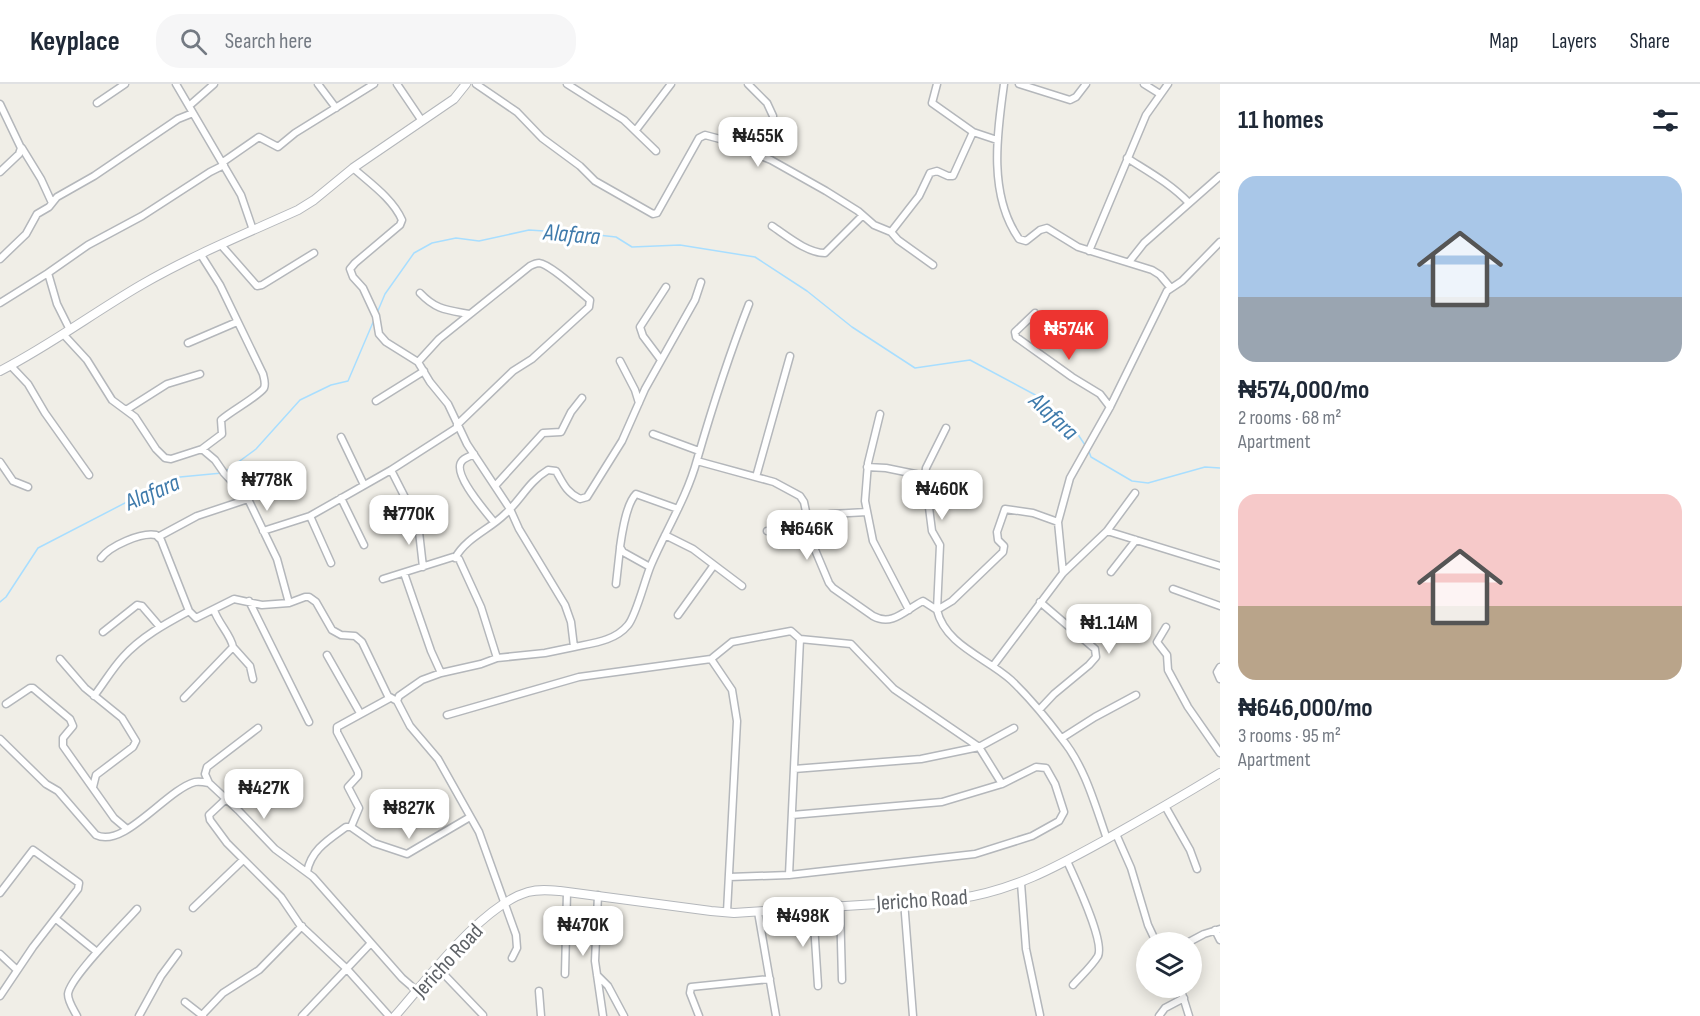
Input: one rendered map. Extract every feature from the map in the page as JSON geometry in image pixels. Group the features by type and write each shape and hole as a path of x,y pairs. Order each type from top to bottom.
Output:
{"street":[{"path":"97,103 125,84"},
{"path":"176,84 224,164 240,195 253,230"},
{"path":"189,106 214,84"},
{"path":"318,84 336,108"},
{"path":"0,303 88,245 142,216 200,177 224,164 259,137 278,147 296,133 374,84"},
{"path":"397,84 422,121"},
{"path":"0,371 67,333 140,286 221,245 298,210 353,168 454,99 466,84"},
{"path":"476,84 517,112 542,138 580,166 595,181 653,214 657,213 699,138 705,135 771,160 850,205 874,225 891,232 898,240 933,265"},
{"path":"567,84 611,110 636,130 656,152"},
{"path":"636,130 671,84"},
{"path":"747,84 767,103 773,116"},
{"path":"938,84 932,103 973,132 997,140"},
{"path":"1004,84 997,140 998,175 1006,217 1019,239 1026,241 1040,230 1047,228 1068,242 1089,251 1152,270 1161,275 1170,287"},
{"path":"1019,84 1070,100 1076,97 1086,84"},
{"path":"1144,84 1160,94"},
{"path":"1089,251 1146,115 1168,84"},
{"path":"0,104 21,148 41,179 52,203"},
{"path":"0,259 26,234 37,214 49,207 57,197 94,176 178,118 193,113"},
{"path":"891,232 919,196 930,173 936,171 953,176 973,132"},
{"path":"0,172 19,154 21,148"},
{"path":"1127,158 1155,175 1189,203"},
{"path":"353,168 377,189 398,212 402,220 400,225 350,269 363,288 376,316 382,338 418,362 448,404 457,426 510,509 519,529 565,605 571,622 574,647"},
{"path":"1129,262 1144,243 1220,176"},
{"path":"772,226 802,246 822,254 836,244 862,216"},
{"path":"1063,573 1058,522 1070,478 1110,407 1167,291 1182,281 1220,242"},
{"path":"221,245 256,286 262,285 314,253"},
{"path":"48,273 67,333 112,400 135,417 156,449 165,458 171,459 202,449 222,434 220,422 225,416 262,391 264,387 263,374 220,285 201,255"},
{"path":"263,531 310,516 391,470 457,426 513,371 532,359 589,307 591,302 562,277 539,263 530,266 439,339 418,362"},
{"path":"383,579 456,558 462,546 510,509 532,483 545,472 552,470 558,473 563,486 572,495 580,499 587,496 622,441 661,360 695,300 701,282"},
{"path":"661,360 643,336 640,327 666,287"},
{"path":"420,293 430,304 442,309 469,314"},
{"path":"351,826 359,808 348,786 358,775 336,729 343,722 394,699 422,680 441,673 497,658 545,653 602,642 627,627 650,567 678,509 697,461 736,336 749,304"},
{"path":"1035,313 1016,332 1016,337 1100,394 1110,407"},
{"path":"188,343 237,322"},
{"path":"756,477 790,356"},
{"path":"620,361 635,390 639,404"},
{"path":"11,366 28,384 45,413 89,475"},
{"path":"376,402 424,371"},
{"path":"126,410 167,384 200,374"},
{"path":"495,486 543,433 561,432 582,398"},
{"path":"880,414 867,467 865,501 873,541 909,610"},
{"path":"946,428 926,468 925,476 932,531 940,545 937,610 939,618 952,635 974,655 1013,682 1062,738 1079,767 1107,839"},
{"path":"653,434 699,452"},
{"path":"341,437 364,485"},
{"path":"202,449 215,460 248,499 277,560 289,603"},
{"path":"474,454 462,461 459,469 462,479 494,522"},
{"path":"697,461 774,482 800,496 804,502 813,545 833,588 880,620 892,620 923,601 937,610"},
{"path":"0,462 13,481 28,487"},
{"path":"867,467 925,476"},
{"path":"391,470 418,523 423,567"},
{"path":"993,666 1063,573 1107,531 1135,493"},
{"path":"616,584 624,524 634,495 678,509"},
{"path":"341,498 364,545"},
{"path":"158,537 196,516 248,499"},
{"path":"937,610 952,601 1003,552 1004,546 998,540 997,532 1005,509 1033,513 1058,522"},
{"path":"767,531 808,522 831,514 867,512"},
{"path":"310,516 331,563"},
{"path":"1107,531 1220,566"},
{"path":"101,558 114,546 145,534 152,534 158,537 189,610 196,618 234,599 262,605 289,603 309,597 315,602 336,634 358,638 410,726 438,759 479,832 516,935 517,948 512,958"},
{"path":"665,535 693,549 742,586"},
{"path":"1111,572 1136,540"},
{"path":"620,547 623,552 650,567"},
{"path":"456,558 481,607 497,658"},
{"path":"678,615 714,565"},
{"path":"404,573 441,673"},
{"path":"1173,589 1220,606"},
{"path":"249,601 309,722"},
{"path":"1039,710 1054,693 1089,665 1097,652 1040,602"},
{"path":"104,632 137,605 142,606 160,627"},
{"path":"94,696 123,658 137,644 189,610"},
{"path":"214,610 218,622 233,647 250,666 253,679"},
{"path":"1166,627 1158,642 1167,655 1168,670 1188,707 1220,753"},
{"path":"447,715 579,677 711,659 732,642 791,631 800,639 851,644 894,689 978,747 1002,784"},
{"path":"789,875 800,639"},
{"path":"184,698 233,647"},
{"path":"327,655 360,713"},
{"path":"60,659 94,696 122,718 136,741 133,747 96,776 93,788"},
{"path":"711,659 732,690 737,721 727,912"},
{"path":"1220,667 1217,672 1220,679"},
{"path":"6,704 33,688 70,719 73,726 63,738 63,746 114,819 127,829"},
{"path":"1062,738 1136,695"},
{"path":"258,728 207,767 206,774 209,783 274,849 307,872 402,978 417,991"},
{"path":"794,769 921,759 978,747 1014,728"},
{"path":"0,739 46,784 58,791 96,835 107,838 127,829 170,796 194,782 209,783"},
{"path":"729,878 789,875 975,854 1032,836 1059,820 1064,812 1055,784 1046,768 1036,767 1002,784 942,802 792,815"},
{"name":"Jericho Road","path":"395,1016 460,941 504,903 529,891 567,892 727,912 956,899 984,895 1021,883 1067,861 1220,773"},
{"path":"226,799 209,815 210,820 243,860 281,897 302,927 347,969 389,1016"},
{"path":"1165,806 1190,850 1197,869"},
{"path":"307,872 317,849 345,827 351,826 374,843 407,854 470,817"},
{"path":"1116,834 1131,868 1151,932"},
{"path":"0,893 30,852 35,851 79,883 78,889 0,996"},
{"path":"193,908 243,860"},
{"path":"1067,861 1086,905 1099,947 1097,956 1073,985"},
{"path":"1021,883 1026,949 1040,1015"},
{"path":"566,974 567,892"},
{"path":"598,896 596,974 603,1016"},
{"path":"904,901 913,1016"},
{"path":"840,905 842,980"},
{"path":"813,908 818,986"},
{"path":"77,1016 68,994 97,952 137,909"},
{"path":"758,912 776,1016"},
{"path":"56,919 97,952"},
{"path":"185,1002 203,1015 223,993 259,970 302,927"},
{"path":"1202,936 1217,930 1220,940"},
{"path":"302,1016 371,943"},
{"path":"139,1016 161,976 178,952"},
{"path":"0,954 17,970"},
{"path":"437,967 483,1015"},
{"path":"596,974 608,986 624,1016"},
{"path":"699,1016 690,993 691,987 770,979"},
{"path":"539,991 541,1016"},
{"path":"1159,1016 1166,1008 1184,998 1189,1016"}],"waterway":[{"name":"Alafara","path":"377,313 385,294 414,253 432,243 456,238 479,241 529,230 616,237 632,247 680,245 755,257 807,291 852,327 915,368 970,360 1041,398 1073,427 1085,445"},
{"name":"Alafara","path":"226,471 256,449 300,400 331,385 348,381 374,320"},
{"name":"Alafara","path":"1088,449 1091,457 1132,481 1148,483 1205,467 1220,468"},
{"name":"Alafara","path":"0,602 6,597 38,548 180,477 222,473"}]}
